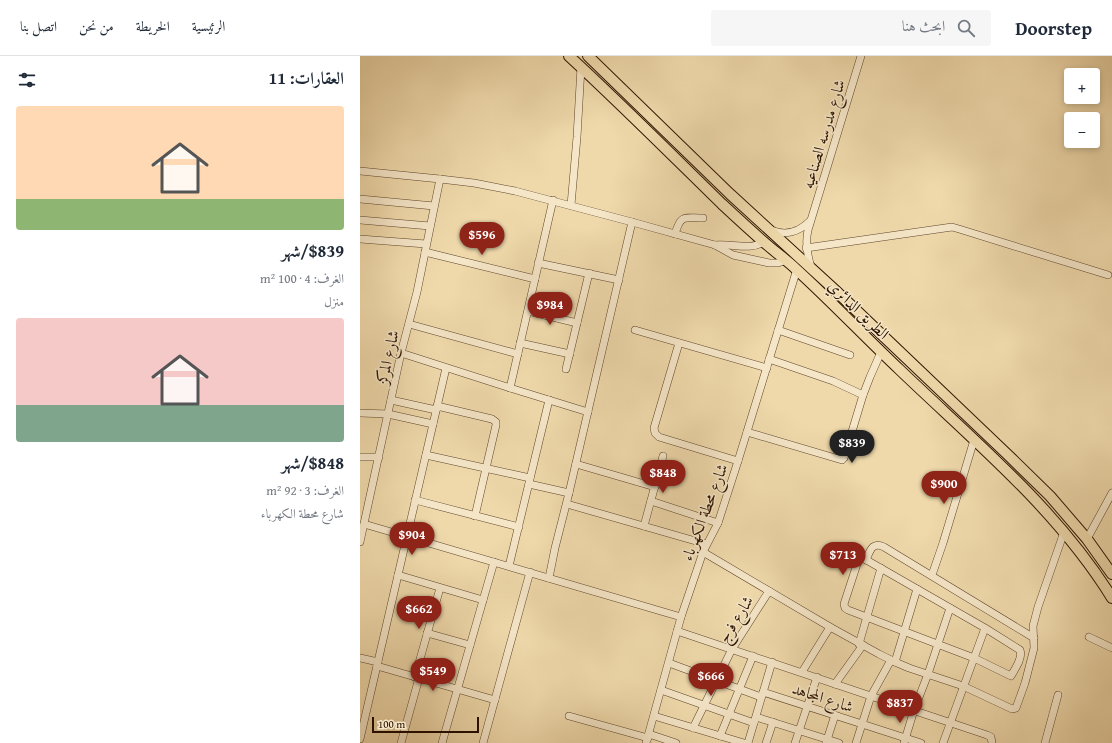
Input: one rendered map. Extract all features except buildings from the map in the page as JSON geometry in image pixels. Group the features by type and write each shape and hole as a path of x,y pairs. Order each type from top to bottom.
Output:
{"highway":[{"name":"الطريق الدائري","path":"569,56 722,204 764,242 797,269 881,352 998,462 1064,532 1112,598"},
{"name":"الطريق الدائري","path":"588,56 767,229 812,268 1050,496 1087,539 1112,574"},
{"path":"940,408 949,399"}],"street":[{"name":"شارع مدرسه الصناعيه","path":"812,268 807,257 806,248 808,230 861,56"},
{"path":"571,205 577,137 580,67"},
{"path":"360,171 474,183 515,191 553,200 715,245 733,255 773,264 786,260"},
{"name":"شارع المركز","path":"360,542 401,353 417,292 440,179"},
{"path":"360,199 434,206"},
{"path":"510,388 553,200"},
{"path":"675,234 678,223 682,219 703,218"},
{"path":"360,220 430,226"},
{"path":"767,229 786,233 796,231 805,227 812,220"},
{"path":"549,578 632,222"},
{"path":"806,248 952,227 1108,275"},
{"path":"360,239 426,244"},
{"path":"715,245 728,244 748,247 764,242"},
{"path":"425,252 535,279"},
{"path":"538,263 619,280"},
{"name":"شارع محطة الكهرباء","path":"648,739 681,617 706,544 718,522 797,269"},
{"path":"566,369 589,274"},
{"path":"528,311 577,323"},
{"path":"409,324 518,354"},
{"path":"635,330 767,368"},
{"path":"778,330 850,354"},
{"path":"520,343 570,354"},
{"path":"679,343 654,428 655,433 659,437 738,461"},
{"path":"747,432 842,460 845,455 863,395 881,352"},
{"path":"401,353 588,412"},
{"path":"769,359 833,381 863,395"},
{"path":"360,739 446,368"},
{"path":"391,400 492,419 496,422 475,516"},
{"path":"509,566 548,400"},
{"path":"360,414 388,414 433,424"},
{"path":"932,576 974,440"},
{"path":"426,455 486,468 569,493"},
{"path":"644,526 663,456"},
{"path":"360,457 379,457"},
{"path":"576,464 655,487"},
{"path":"1087,539 1112,493"},
{"path":"415,500 519,527"},
{"path":"651,501 718,522"},
{"path":"567,504 706,544"},
{"path":"364,524 681,617"},
{"path":"703,552 861,645 893,661 963,686 1012,709 1015,709 1025,683 1034,648 1034,638 1032,632 1038,607 1064,532"},
{"path":"866,560 872,547 875,545 880,545 1034,638"},
{"path":"1011,676 1021,656 1020,650 882,568 861,557 859,558 844,606 848,610 974,658 1025,683"},
{"path":"442,743 494,562"},
{"path":"835,684 861,645 867,618 882,568"},
{"path":"483,743 530,572"},
{"path":"398,576 483,600"},
{"path":"404,742 427,633 440,588"},
{"path":"856,743 870,696 893,661 917,589"},
{"name":"شارع فرج","path":"693,728 732,649 769,590"},
{"path":"905,741 914,710 928,674 950,608"},
{"path":"802,672 830,627"},
{"path":"943,743 985,628"},
{"path":"677,631 990,736 992,743"},
{"path":"427,633 470,645"},
{"path":"1089,637 1112,648"},
{"path":"720,736 753,656"},
{"path":"360,658 417,677 495,700"},
{"path":"748,743 772,662"},
{"name":"شارع المجاهد","path":"668,663 740,689 807,706 861,724 905,741 921,743"},
{"path":"796,743 817,677"},
{"path":"661,690 730,714 755,720 773,722 827,741 839,743"},
{"path":"1045,743 1058,696"},
{"path":"827,741 835,715"},
{"path":"569,716 648,739 676,743"},
{"path":"654,716 744,743"},
{"path":"766,743 773,722"}]}
